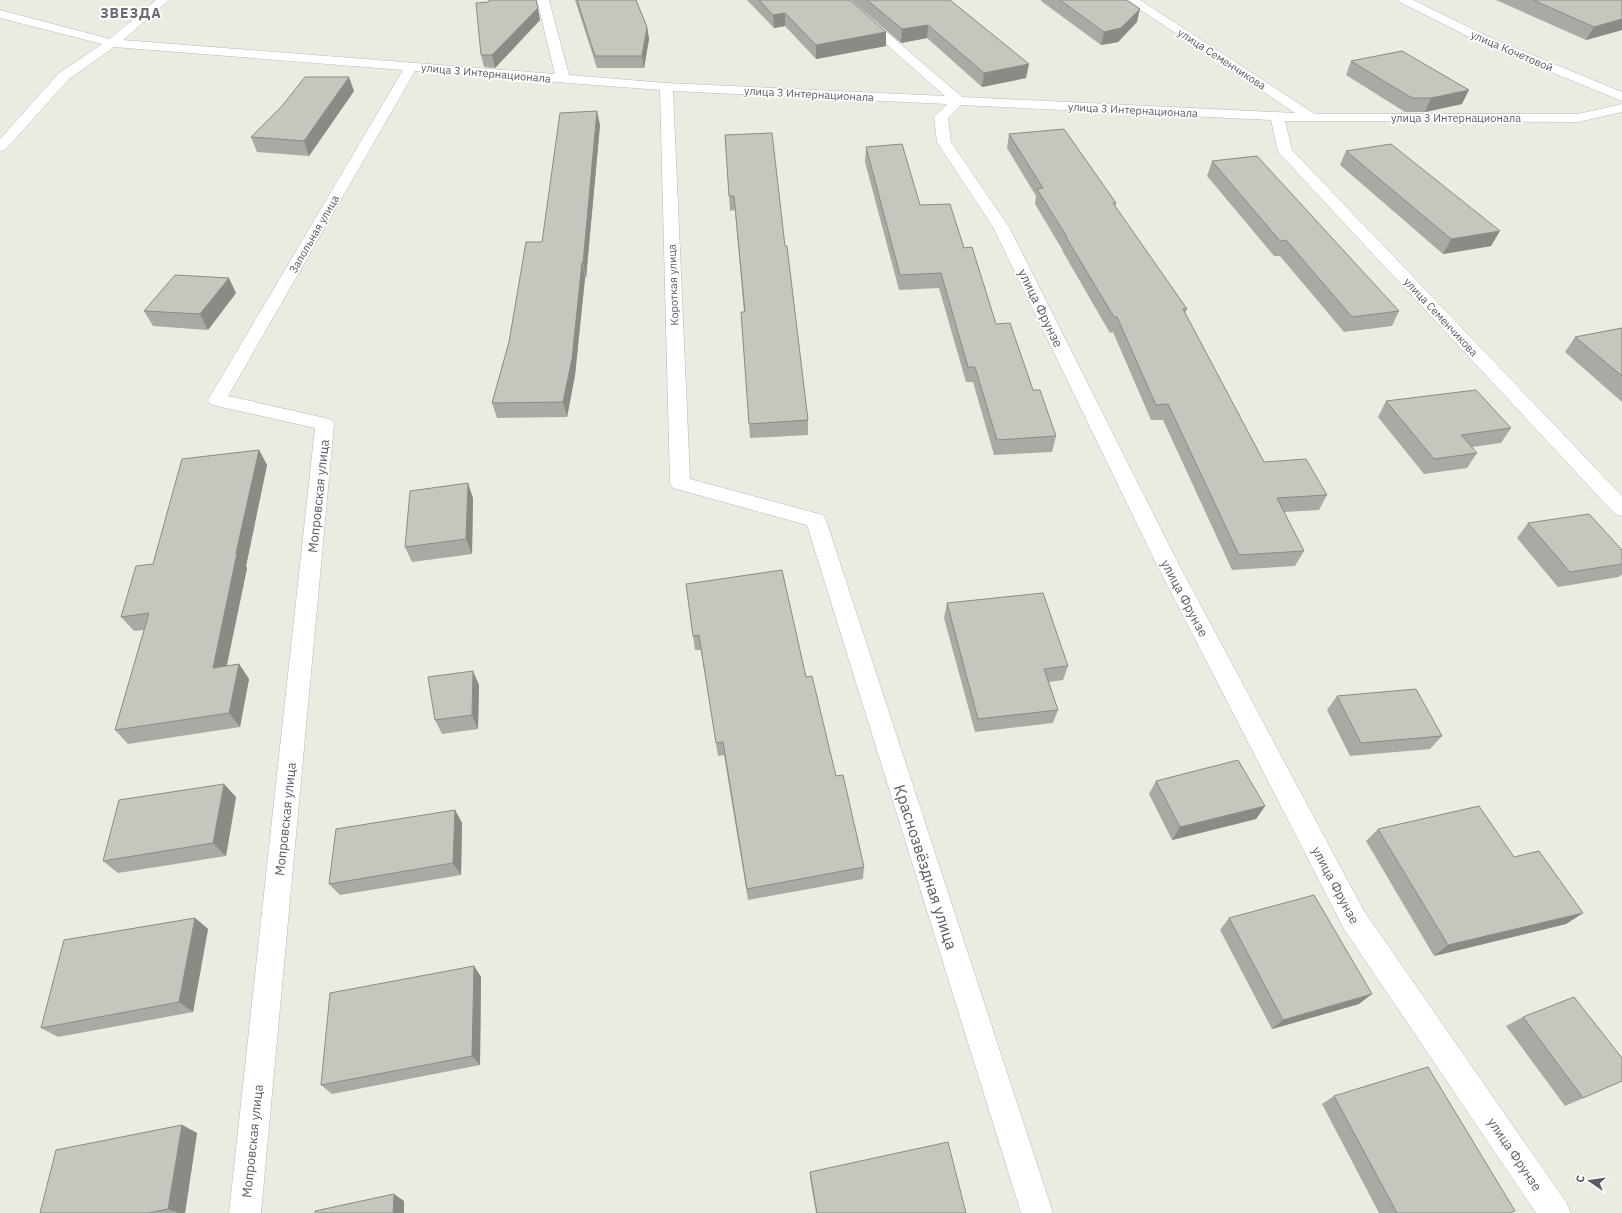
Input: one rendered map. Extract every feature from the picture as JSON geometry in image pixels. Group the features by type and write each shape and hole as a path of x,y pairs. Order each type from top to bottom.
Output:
{"street":[{"path":"0,147 64,76 112,43 163,0"},
{"path":"543,0 563,79"},
{"path":"842,0 958,101"},
{"name":"улица Семенчикова","path":"1132,0 1312,118"},
{"name":"улица Кочетовой","path":"1404,0 1485,40 1622,97"},
{"name":"улица 3 Интернационала","path":"0,14 112,43 666,87 1312,118 1578,118 1622,108"},
{"name":"Запольная улица","path":"325,424 217,400 411,67"},
{"name":"Короткая улица","path":"666,87 680,483 816,520"},
{"name":"улица Фрунзе","path":"958,101 941,117 944,142 1001,227 1166,561 1354,920 1555,1213"},
{"name":"улица Семенчикова","path":"1277,117 1285,151 1622,509"},
{"name":"Мопровская улица","path":"245,1213 325,424"},
{"name":"Краснозвёздная улица","path":"816,520 1037,1213"}],"building":[{"path":"489,0 536,0 538,8 492,55 481,55 476,3 489,2"},
{"path":"577,0 636,0 647,27 642,56 595,56"},
{"path":"759,0 850,0 886,32 816,45 785,13 773,15"},
{"path":"867,0 950,0 1029,64 984,73 928,25 902,29"},
{"path":"1060,0 1127,0 1140,9 1121,28 1104,32"},
{"path":"1533,0 1622,0 1622,19 1594,27"},
{"path":"1402,51 1469,90 1431,98 1412,98 1351,61"},
{"path":"305,77 349,77 304,141 251,137 282,106"},
{"path":"597,111 583,263 572,359 563,402 492,403 509,342 526,242 542,242 560,113"},
{"path":"1064,129 1116,203 1113,203 1187,309 1183,309 1264,462 1306,459 1327,495 1277,498 1304,551 1239,555 1168,404 1156,405 1117,317 1114,317 1037,189 1043,188 1009,134"},
{"path":"772,133 808,420 749,424 741,312 745,312 734,196 729,196 725,135"},
{"path":"902,144 920,205 950,204 964,248 972,247 996,324 1010,323 1033,390 1040,390 1056,436 997,440 975,367 968,367 941,273 900,275 866,147"},
{"path":"1391,144 1500,231 1451,239 1346,151"},
{"path":"1257,156 1399,311 1352,317 1286,240 1280,241 1212,161"},
{"path":"175,275 229,278 200,314 144,311"},
{"path":"1622,328 1622,376 1575,337"},
{"path":"1476,390 1511,428 1461,435 1477,453 1434,459 1386,401"},
{"path":"259,450 236,553 213,668 239,664 229,713 115,730 149,613 121,617 136,566 153,564 182,459"},
{"path":"468,483 466,539 405,547 410,491"},
{"path":"1589,514 1622,550 1622,564 1570,572 1528,523"},
{"path":"782,570 806,677 812,676 836,776 843,775 864,867 747,889 723,742 716,743 699,635 693,636 686,584"},
{"path":"1043,593 1068,666 1044,669 1058,710 978,719 947,603"},
{"path":"473,671 472,715 435,720 428,677"},
{"path":"1416,689 1442,736 1361,743 1337,696"},
{"path":"1238,760 1265,806 1180,827 1156,781"},
{"path":"224,784 213,843 103,861 119,800"},
{"path":"1479,806 1514,857 1539,851 1583,913 1448,945 1378,829"},
{"path":"455,810 453,863 329,884 336,829"},
{"path":"1314,895 1372,994 1283,1020 1229,918"},
{"path":"195,918 179,1002 41,1028 64,940"},
{"path":"474,966 472,1056 321,1085 330,993"},
{"path":"1574,997 1622,1058 1622,1081 1583,1098 1523,1017"},
{"path":"1428,1067 1515,1211 1510,1213 1397,1213 1334,1096"},
{"path":"182,1125 168,1209 148,1213 40,1213 56,1150"},
{"path":"948,1142 966,1213 817,1213 810,1172"},
{"path":"394,1194 393,1213 315,1213 315,1211"}],"district":[{"name":"ЗВЕЗДА","path":"131,13"}]}
